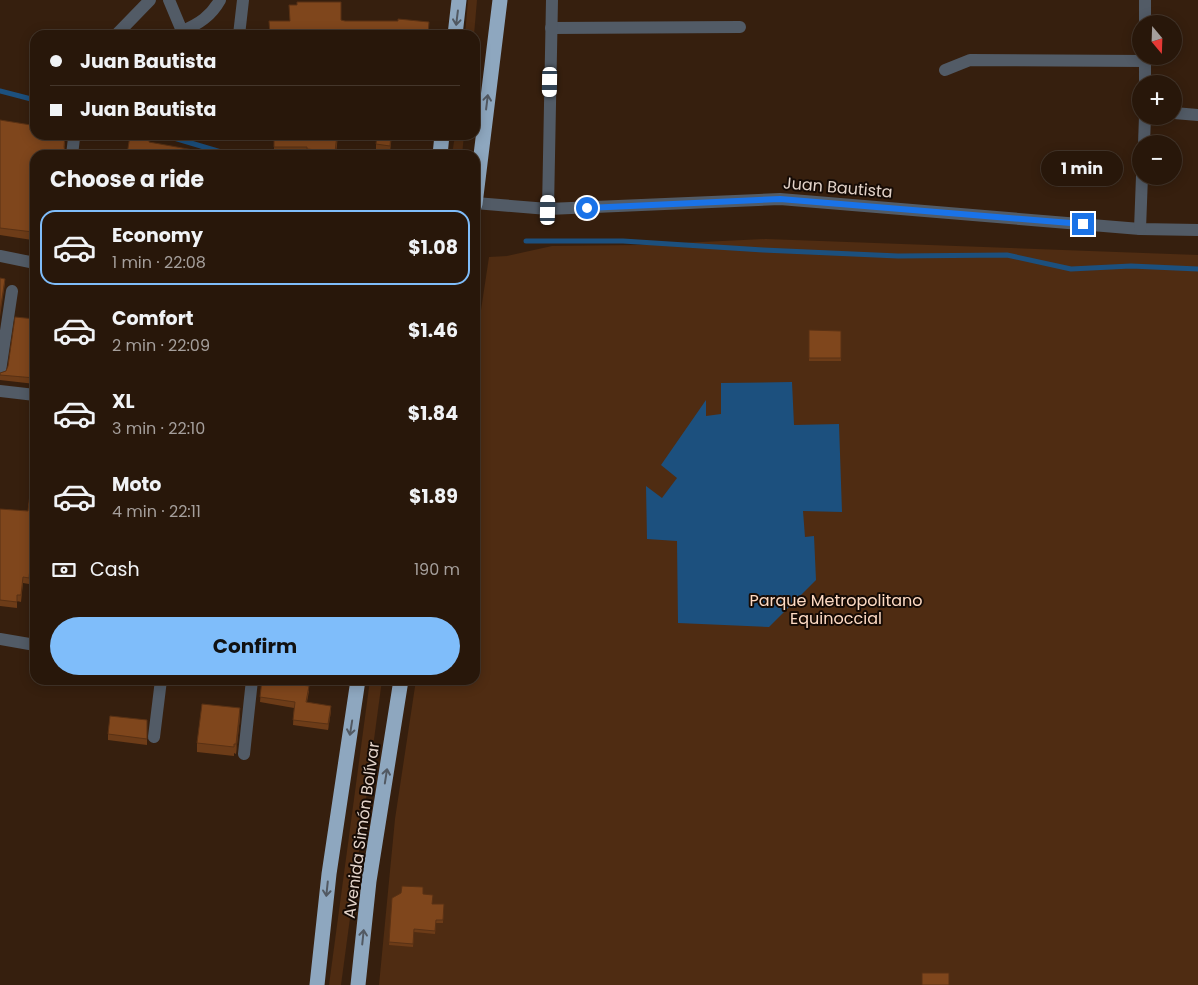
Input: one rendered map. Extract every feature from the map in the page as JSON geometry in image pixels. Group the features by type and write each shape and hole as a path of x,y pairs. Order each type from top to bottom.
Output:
{"highway":[{"path":"455,30 459,0"},
{"path":"480,163 500,0"},
{"name":"Avenida Simón Bolívar","path":"317,985 329,874 357,685"},
{"name":"Avenida Simón Bolívar","path":"358,985 369,881 399,685"}],"street":[{"path":"121,30 150,0"},
{"path":"169,0 182,30"},
{"path":"188,30 214,11 220,0"},
{"path":"240,30 243,0"},
{"path":"548,210 552,0"},
{"path":"1145,0 1145,15"},
{"path":"551,28 740,28"},
{"path":"945,70 970,60 1132,59"},
{"path":"1182,114 1198,115"},
{"path":"1140,229 1142,185"},
{"name":"Juan Bautista","path":"480,204 548,210 780,199 1140,229 1198,230"},
{"path":"0,256 30,262"},
{"path":"0,370 12,292"},
{"path":"0,391 30,394"},
{"path":"0,639 30,644"},
{"path":"154,737 160,685"},
{"path":"244,754 251,685"}],"green space":[{"path":"468,0 477,0 474,30 465,30"},
{"path":"454,140 464,140 462,150 453,150"},
{"name":"Parque Metropolitano Equinoccial","path":"766,239 1198,255 1198,985 379,985 395,819 415,685 480,685 480,317 489,257 507,256 552,246 639,245"},
{"path":"369,685 381,685 341,985 329,985"}],"water":[{"path":"792,382 794,425 839,424 842,512 803,511 805,537 814,536 816,580 769,627 678,623 677,541 647,539 646,486 662,498 677,478 661,465 706,400 706,416 721,414 721,383"}],"building":[{"path":"297,2 341,2 341,20 398,21 398,19 429,22 428,30 270,30 269,21 290,21 289,5 297,5"},
{"path":"0,120 30,125 30,140 65,140 65,150 30,150 30,232 0,228"},
{"path":"129,140 149,140 149,142 193,150 128,150"},
{"path":"274,140 336,140 335,150 316,150 307,149 307,147 274,147"},
{"path":"376,140 391,140 390,146 376,144"},
{"path":"0,278 5,279 0,311"},
{"path":"15,317 30,318 30,378 0,375 0,373 6,371"},
{"path":"809,330 841,331 841,358 809,358"},
{"path":"30,493 29,578 23,577 21,595 17,595 17,602 0,600 0,509 28,511"},
{"path":"261,685 309,686 306,702 331,706 328,724 293,720 295,702 260,697"},
{"path":"202,704 240,708 236,744 234,744 234,747 197,743"},
{"path":"110,716 147,720 147,739 108,734"},
{"path":"402,886 423,887 423,894 433,895 432,904 444,904 443,920 436,920 435,931 414,929 413,944 389,942 392,898 401,893"},
{"path":"922,973 949,973 949,985 922,985"}],"waterway":[{"path":"0,91 30,99"},
{"path":"181,140 214,150"},
{"path":"526,241 623,241 898,256 1007,255 1071,269 1131,266 1198,269"}],"route":[{"path":"587,208 760,198 1083,224"}]}
